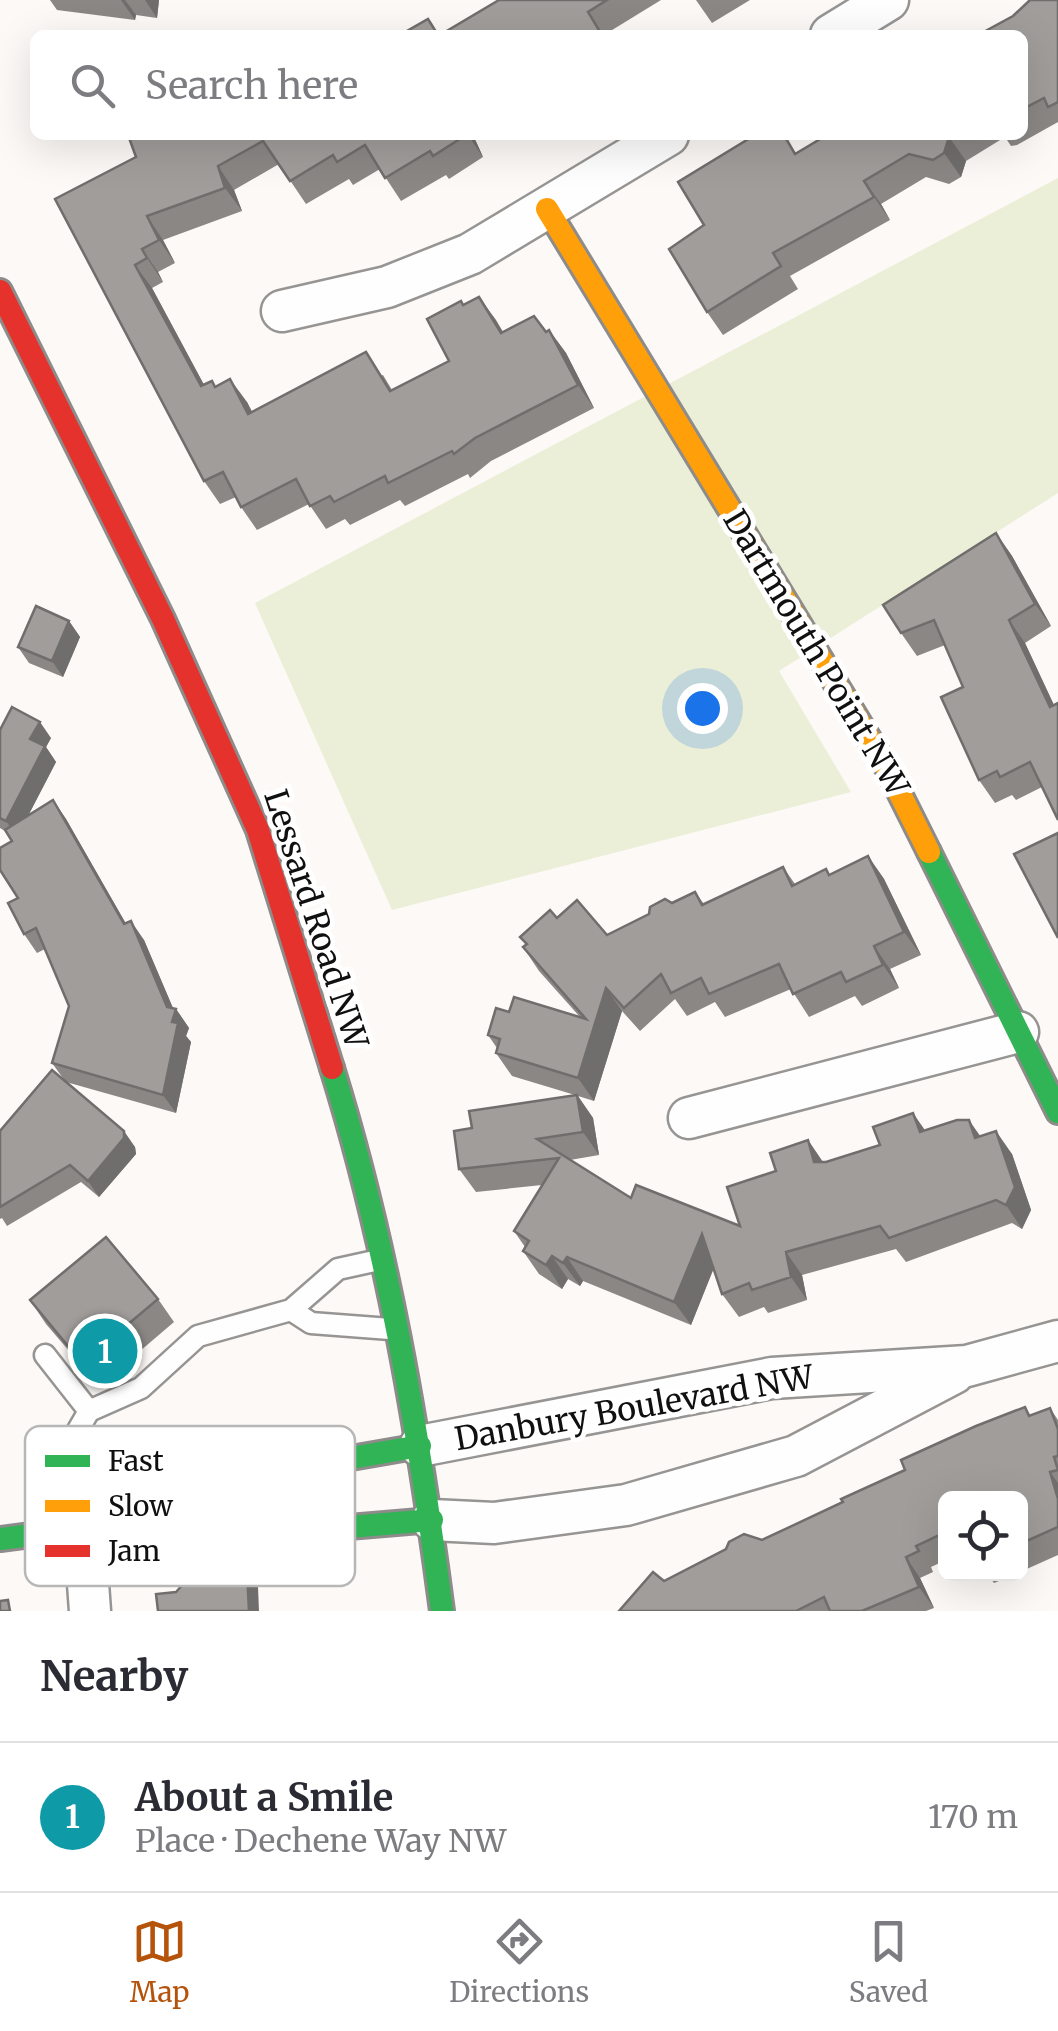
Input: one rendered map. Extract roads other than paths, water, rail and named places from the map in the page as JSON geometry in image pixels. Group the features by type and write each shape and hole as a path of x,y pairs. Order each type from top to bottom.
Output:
{"street":[{"path":"839,30 888,0"},
{"path":"282,312 388,287 470,254 660,140"},
{"name":"Dartmouth Point NW","path":"547,209 887,768 1058,1112"},
{"name":"Lessard Road NW","path":"0,291 163,619 258,830 358,1152 420,1446 442,1611"},
{"path":"689,1118 1018,1032"},
{"name":"Danbury Boulevard NW","path":"420,1446 772,1378 967,1366 1058,1341"},
{"name":"Danbury Boulevard NW","path":"432,1520 494,1523 626,1505 796,1456 967,1366"},
{"path":"355,1457 420,1446"},
{"path":"355,1526 432,1520"},
{"path":"0,1539 25,1536"},
{"path":"88,1586 90,1611"}],"lane":[{"path":"80,1426 89,1411 142,1388 198,1336 291,1310 338,1270 381,1259"},
{"path":"291,1310 311,1323 396,1330"},
{"path":"44,1355 89,1411"}],"place":[{"name":"About a Smile","path":"105,1351"}]}
